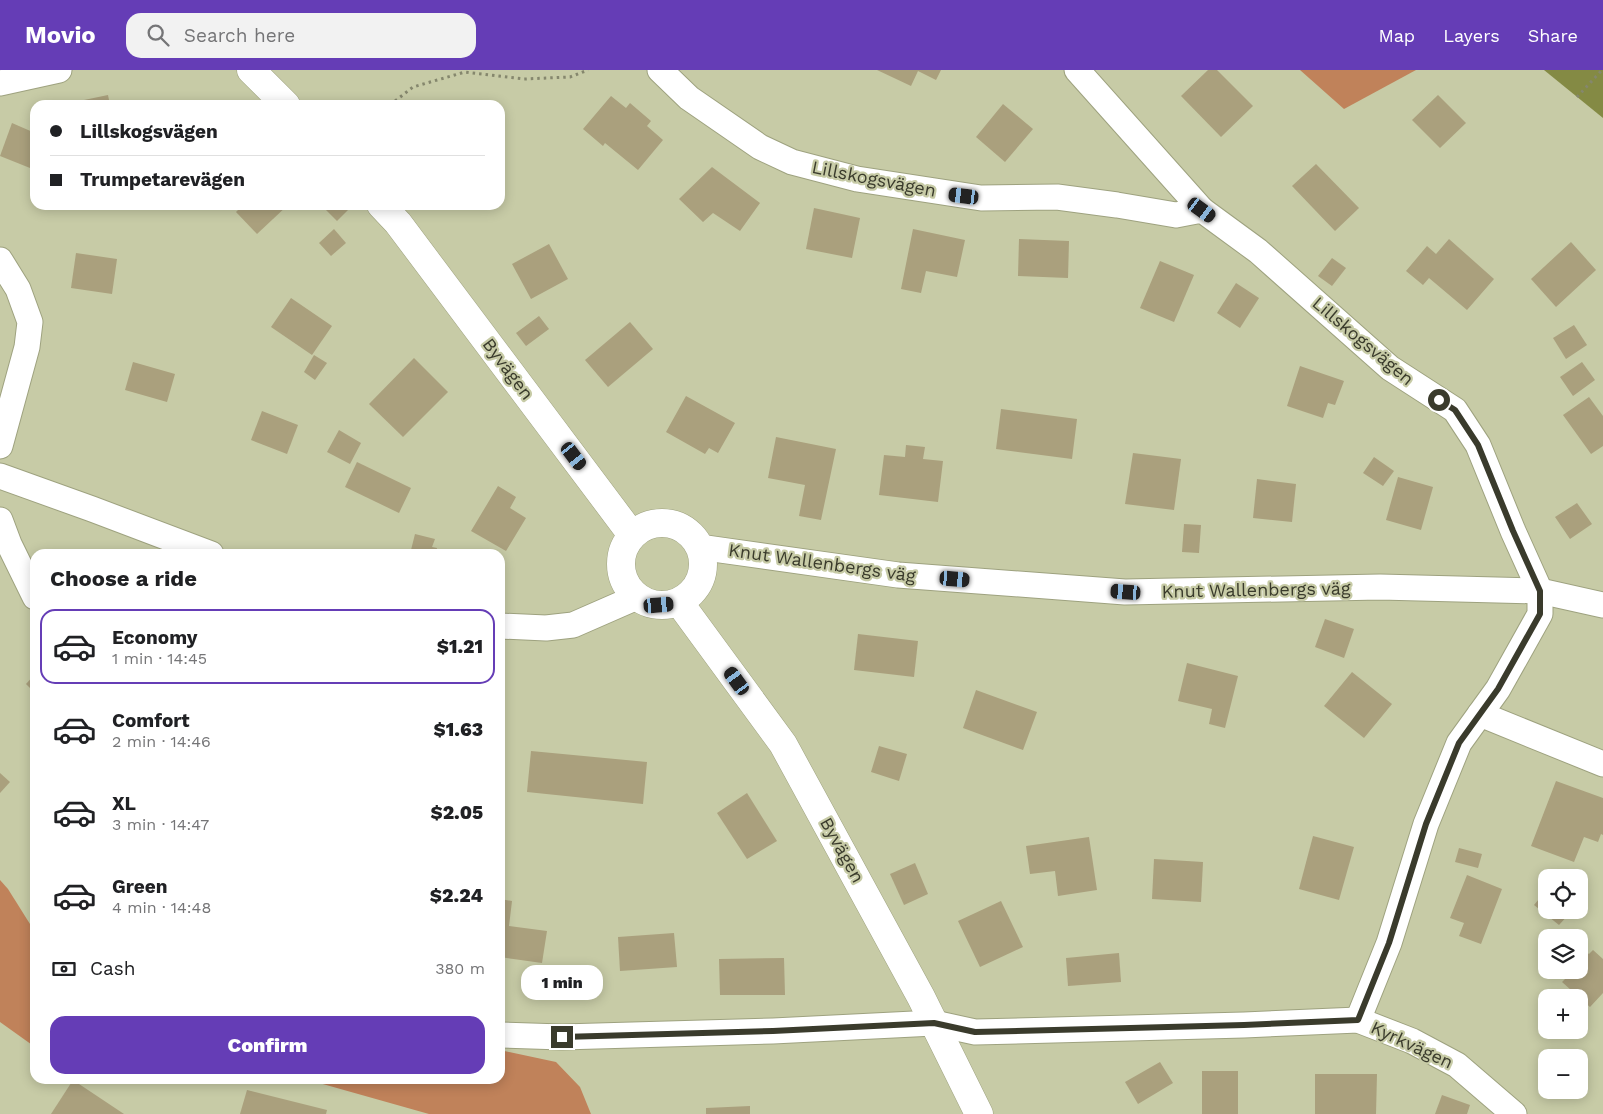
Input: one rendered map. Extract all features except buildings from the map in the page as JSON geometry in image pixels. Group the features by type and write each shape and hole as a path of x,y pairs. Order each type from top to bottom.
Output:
{"street":[{"path":"0,82 58,70"},
{"path":"251,70 281,100"},
{"name":"Lillskogsvägen","path":"660,70 689,98 760,147 792,162 848,177 981,198 1057,197 1176,215 1202,210 1258,251 1390,368 1455,410 1478,445 1540,591 1540,614 1498,689 1459,743 1426,824 1389,943 1358,1020"},
{"path":"1077,70 1202,210"},
{"name":"Byvägen","path":"386,210 398,223 632,535"},
{"path":"0,260 18,289 30,322 27,347 0,446"},
{"path":"0,476 198,549"},
{"path":"0,520 9,544 30,587"},
{"path":"657,523 672,524 691,535 699,547 703,560 702,573 696,587 686,598 674,604 649,604 636,597 627,586 621,573 623,551 632,535 643,527 657,523"},
{"name":"Knut Wallenbergs väg","path":"699,547 898,575 1126,592 1380,587 1540,591 1603,605"},
{"path":"505,626 546,628 573,625 636,597"},
{"name":"Byvägen","path":"678,602 783,744 934,1023 979,1114"},
{"path":"1480,714 1603,764"},
{"name":"Kyrkvägen","path":"505,1035 562,1037 773,1031 934,1023 975,1032 1358,1020 1412,1040 1457,1065 1514,1114"}],"path":[{"path":"397,100 414,87 465,72 524,79 570,77 588,70"},
{"path":"1577,97 1602,70"}],"shaded area":[{"path":"1300,70 1416,70 1344,109"},
{"path":"1544,70 1603,70 1603,118"},
{"path":"0,880 8,889 30,924 30,1043 0,1022"},
{"path":"505,1051 556,1062 580,1087 591,1114 429,1114 323,1084 505,1084"}],"route":[{"path":"562,1037 773,1031 934,1023 975,1032 1358,1020 1389,943 1426,824 1459,743 1498,689 1540,614 1540,591 1478,445 1455,410 1439,400"}]}
